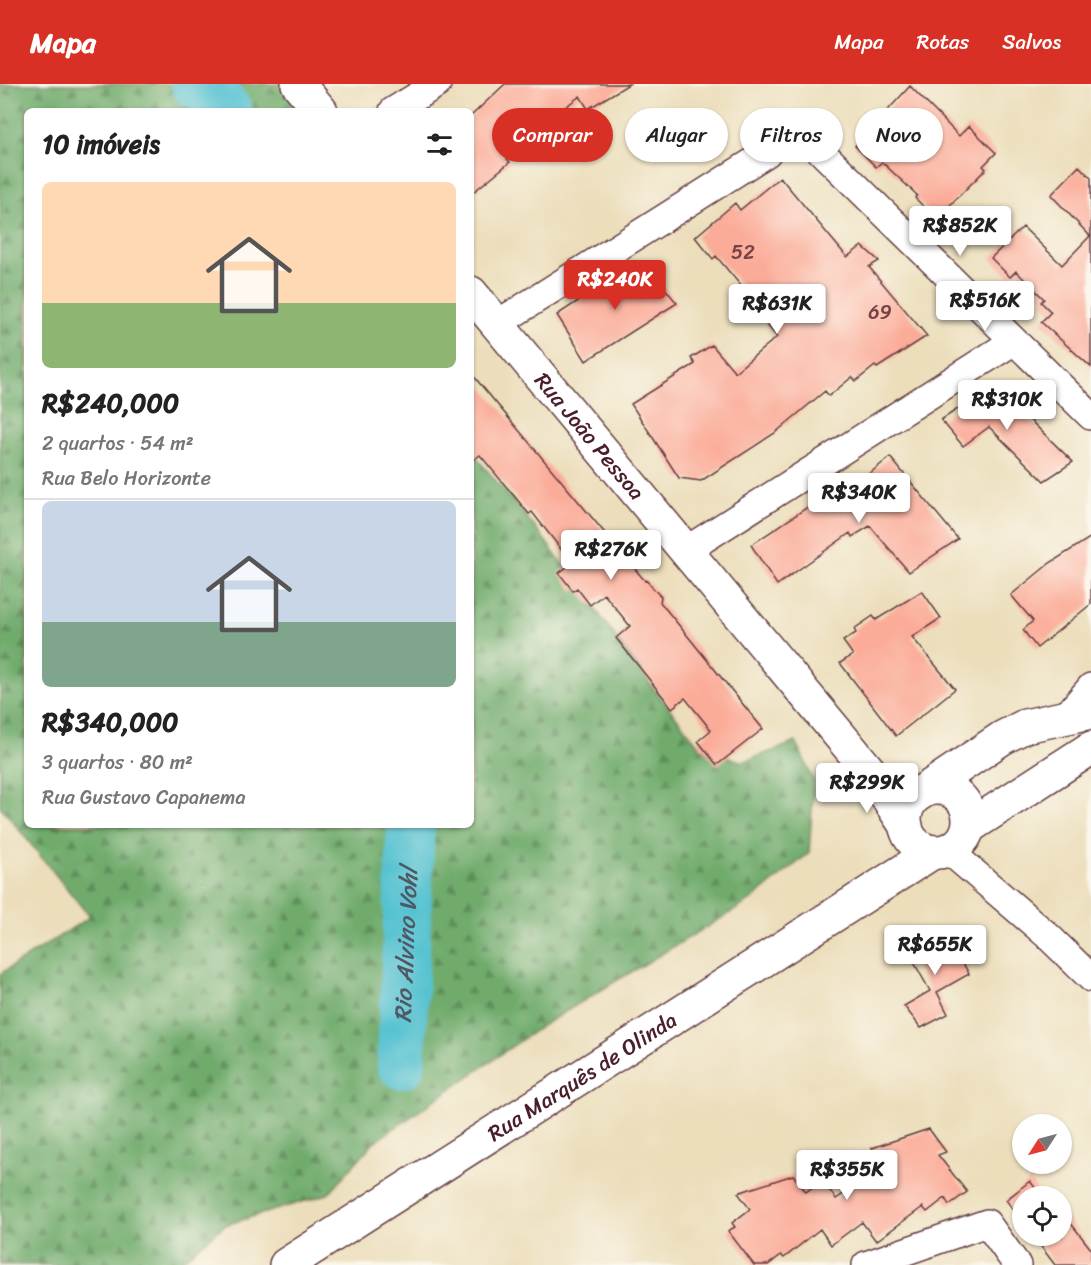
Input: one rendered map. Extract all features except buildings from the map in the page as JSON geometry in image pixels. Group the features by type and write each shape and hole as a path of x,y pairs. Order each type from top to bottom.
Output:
{"main road":[{"path":"298,84 318,108"},
{"name":"Rua João Pessoa","path":"474,297 871,773 906,826"},
{"path":"1056,771 1078,714"},
{"path":"919,794 929,789 950,790 966,805 969,815 950,843 915,843 906,826 908,808 919,794 1002,738 1024,726 1078,714"},
{"name":"Rua Marquês de Olinda","path":"286,1265 877,887 950,843 1091,748"},
{"name":"Rua João Pessoa","path":"871,773 919,794"},
{"name":"Rua Marquês de Olinda","path":"877,887 897,857 906,826"}],"street":[{"path":"398,108 437,84"},
{"path":"496,324 753,162"},
{"path":"832,162 1091,416"},
{"path":"685,551 1014,340"},
{"path":"1078,714 1091,687"},
{"path":"950,843 1091,978"},
{"path":"866,1265 987,1223 1017,1265"}],"green space":[{"path":"0,84 280,84 300,108 24,108 24,828 474,828 474,455 538,531 653,688 701,748 743,762 796,742 814,781 809,853 750,901 543,1025 373,1143 328,1194 225,1225 176,1265 0,1265 0,974 90,917 0,806"}],"waterway":[{"name":"Rio Alvino Vohl","path":"195,84 218,98 226,108"},
{"name":"Rio Alvino Vohl","path":"401,1065 411,828"}]}
